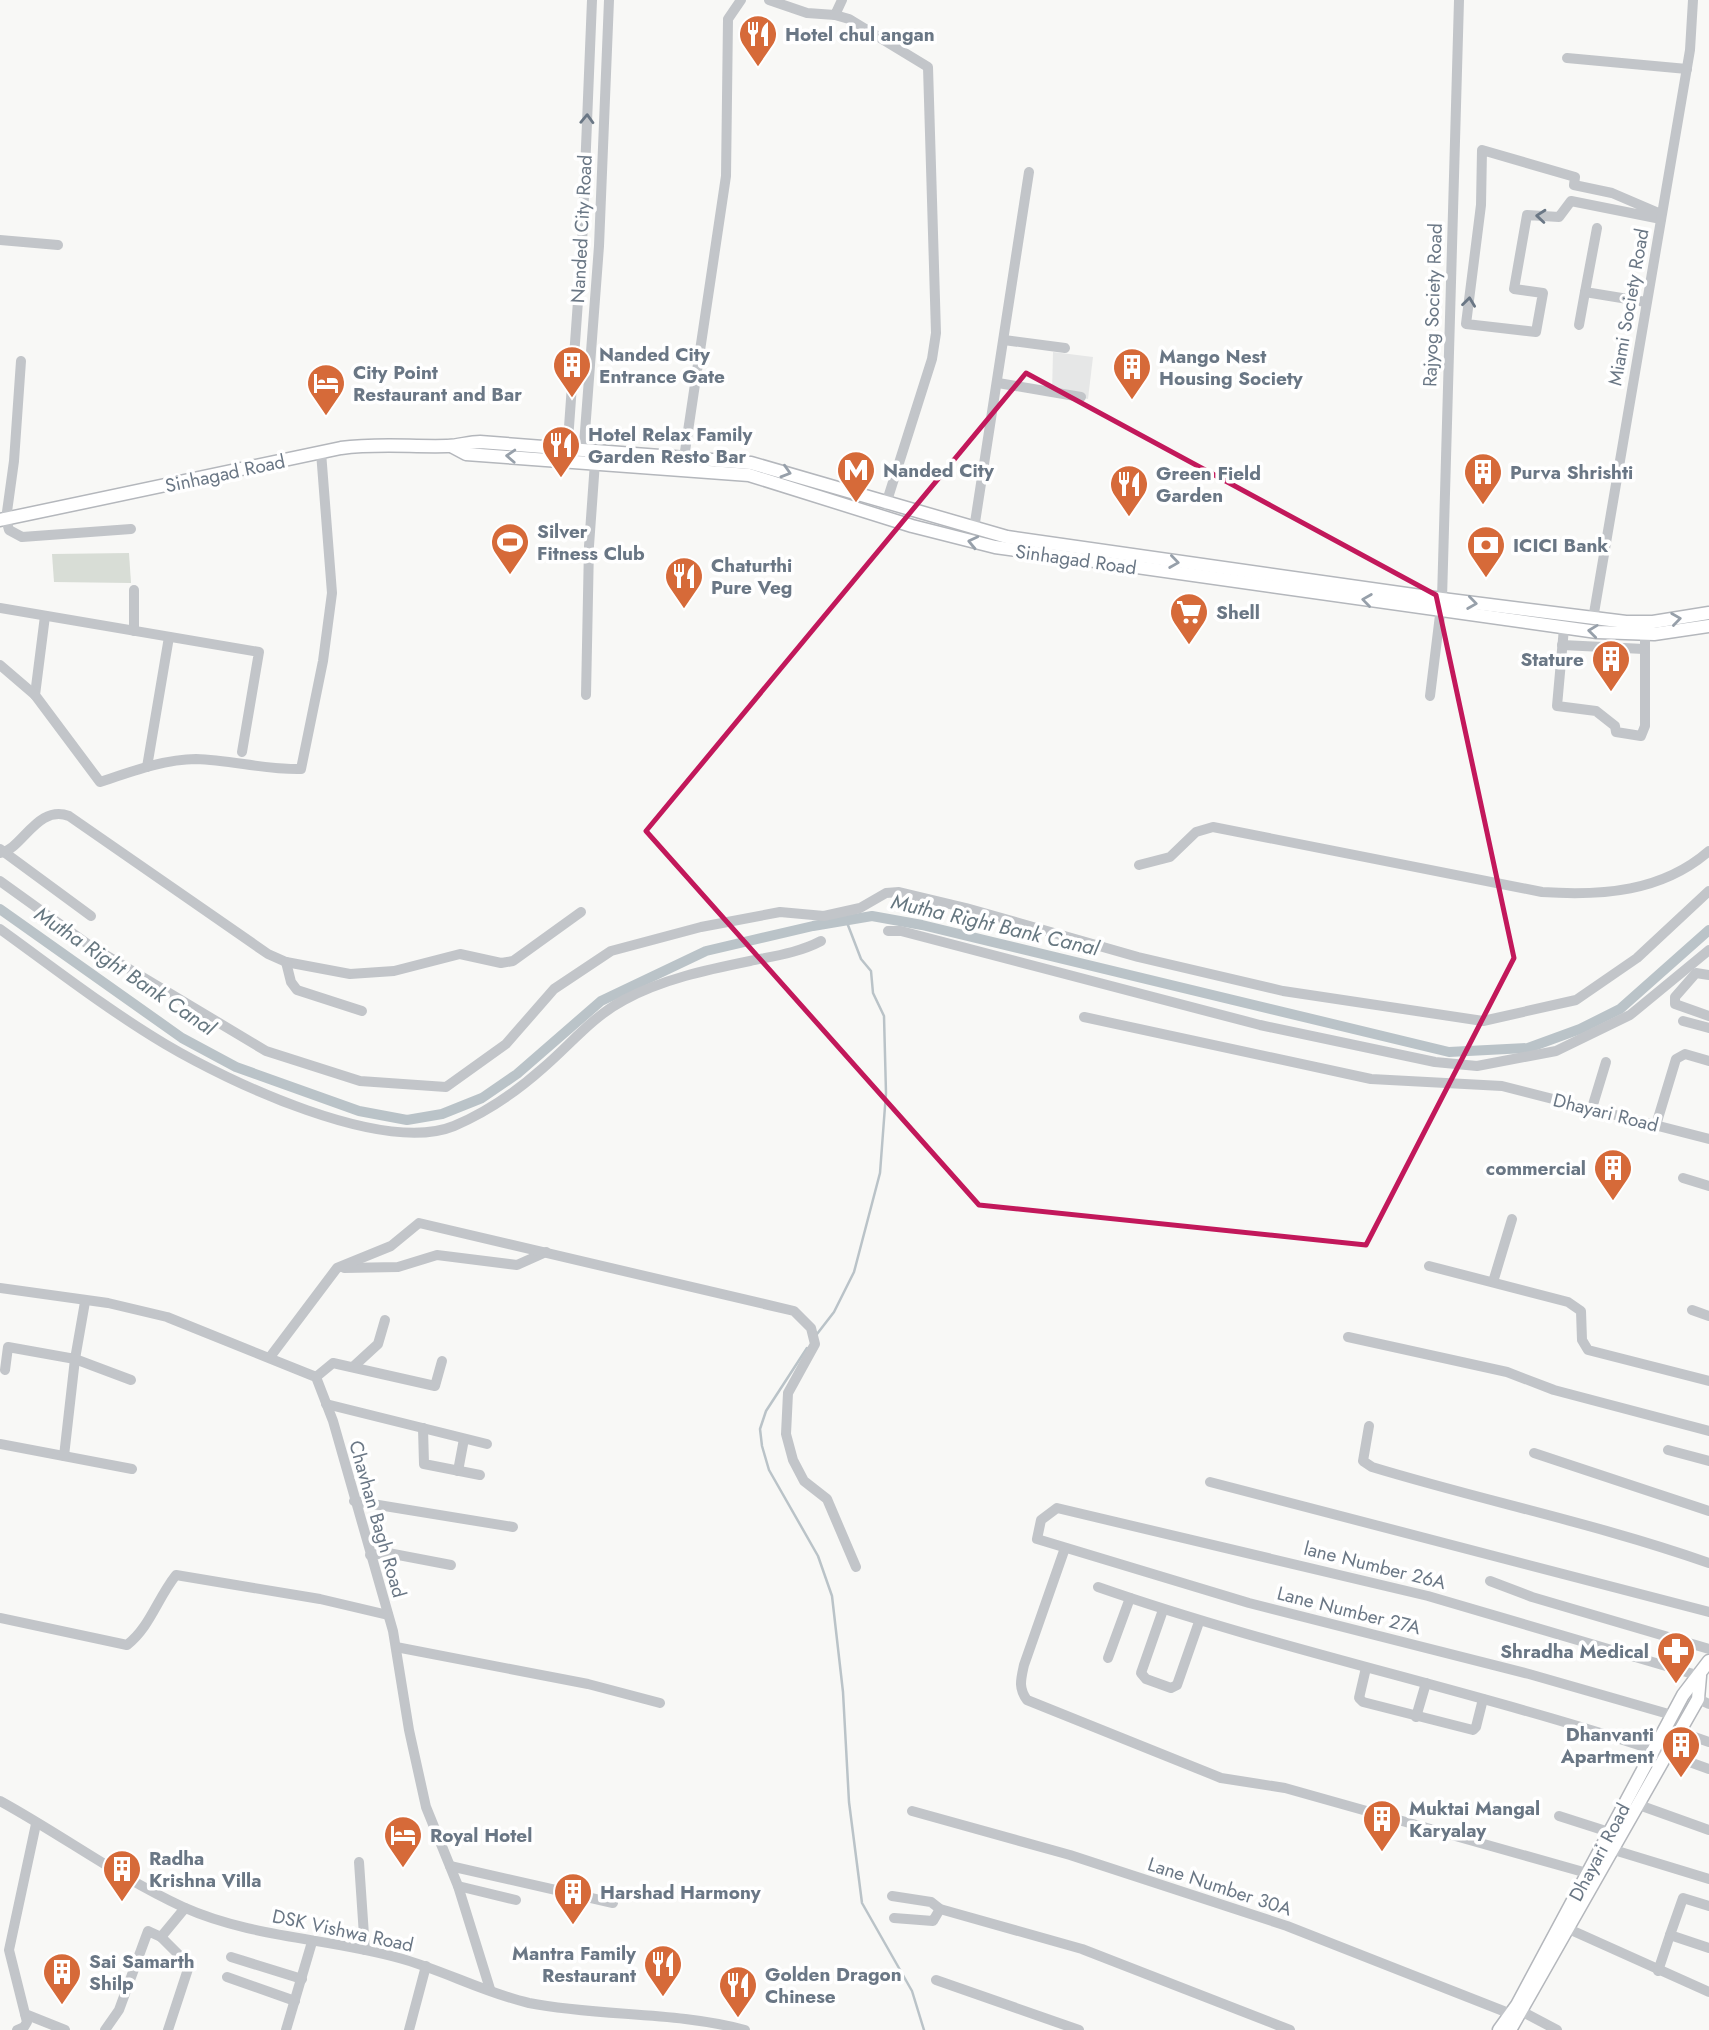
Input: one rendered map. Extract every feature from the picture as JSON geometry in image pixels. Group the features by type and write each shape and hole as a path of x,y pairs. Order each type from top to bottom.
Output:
{"main road":[{"name":"Sinhagad Road","path":"3,519 358,446 452,446 466,454 567,453 587,457 750,469"},
{"name":"Sinhagad Road","path":"587,457 684,458 750,469 886,504 1045,550"},
{"name":"Sinhagad Road","path":"814,487 954,538 1441,605 1653,622 1709,613"},
{"name":"Sinhagad Road","path":"1441,605 1564,628 1645,634 1709,626"},
{"name":"Dhayari Road","path":"1510,2030 1593,1875 1609,1832 1672,1714 1709,1661"},
{"name":"Dhayari Road","path":"1593,1875 1614,1850 1680,1732 1704,1702 1700,1676"},
{"name":"Dhayari Road","path":"1499,2030 1517,2013"}],"street":[{"name":"Nanded City Road","path":"567,453 581,264 592,0"},
{"name":"Nanded City Road","path":"586,695 589,546 587,457 609,0"},
{"path":"684,458 726,176 730,14 741,0"},
{"path":"769,0 807,13 849,19 928,67 936,332 932,359 886,504"},
{"path":"835,15 842,0"},
{"name":"Rajyog Society Road","path":"1430,696 1441,605 1458,0"},
{"name":"Miami Society Road","path":"1593,619 1687,69 1693,0"},
{"path":"1567,58 1687,69"},
{"path":"1482,150 1575,177 1574,185 1614,194 1661,217 1571,201 1559,217 1527,215 1514,289 1543,293 1536,332 1466,324 1481,205 1482,150"},
{"path":"974,529 1029,172"},
{"path":"1612,209 1614,194"},
{"path":"1579,325 1597,228"},
{"path":"0,240 58,245"},
{"path":"581,264 597,265"},
{"path":"1585,292 1646,303"},
{"path":"1004,340 1065,348"},
{"path":"20,361 14,461 3,519 9,530 22,537 131,529"},
{"path":"998,383 1082,397"},
{"path":"0,665 35,695 100,782 147,767 195,759 270,769 301,769 323,661 332,593 321,452"},
{"path":"134,590 134,631"},
{"path":"0,608 259,652 242,752"},
{"path":"35,695 45,616"},
{"path":"1564,628 1557,706 1596,711 1615,726 1616,732 1641,736 1645,726 1645,634"},
{"path":"147,767 169,637"},
{"path":"1562,645 1644,649"},
{"path":"90,916 2,851 26,830 55,813 69,816 268,954 286,962 350,974 394,971 460,954 501,963 523,956 581,912"},
{"path":"1139,865 1170,857 1196,832 1213,827 1542,892 1589,895 1620,892 1660,880 1683,870 1709,851"},
{"path":"0,881 89,945 267,1051 360,1081 446,1087 506,1044 554,989 611,951 701,927 780,912 824,916 860,908 886,893 899,892 1138,957 1283,991 1483,1021 1576,1000 1637,958 1709,891"},
{"path":"0,929 166,1045 257,1089 343,1123 404,1133 440,1130 490,1110 543,1068 586,1026 622,1001 644,990 666,981 796,952 821,941"},
{"path":"888,931 901,931 1273,1028 1435,1062 1477,1066 1556,1051 1630,1016 1709,950"},
{"path":"286,962 291,982 297,990 362,1011"},
{"path":"1709,975 1696,973 1675,997 1675,1004 1681,1008 1709,1016"},
{"name":"Dhayari Road","path":"1084,1017 1371,1079 1502,1086 1709,1139"},
{"path":"1683,1021 1709,1028"},
{"path":"1656,1125 1676,1059 1685,1055 1709,1061"},
{"path":"1592,1108 1606,1062"},
{"path":"1683,1178 1709,1186"},
{"path":"1493,1282 1512,1219"},
{"path":"270,1357 337,1268 391,1246 419,1223 794,1311 812,1332 815,1344 788,1393 786,1434 793,1460 804,1481 827,1499 856,1567"},
{"path":"337,1268 398,1266 437,1255 517,1265 547,1252"},
{"path":"1429,1266 1576,1306 1583,1320 1584,1345 1593,1352 1709,1381"},
{"path":"0,1288 85,1302 108,1303 167,1317 316,1377 332,1363 435,1386 442,1361"},
{"path":"65,1457 75,1359 85,1302"},
{"path":"1692,1310 1709,1316"},
{"path":"354,1366 378,1344 386,1320"},
{"path":"1348,1337 1507,1372 1553,1390 1709,1431"},
{"path":"5,1370 8,1347 75,1359 131,1380"},
{"name":"Chavhan Bagh Road","path":"316,1377 388,1615 426,1807 458,1886 490,1990"},
{"path":"326,1404 487,1444"},
{"path":"1368,1426 1363,1461 1372,1467 1637,1538 1709,1563"},
{"path":"424,1428 424,1464 480,1475"},
{"path":"458,1471 464,1438"},
{"path":"0,1444 132,1469"},
{"path":"1668,1450 1709,1461"},
{"path":"1534,1453 1709,1511"},
{"path":"1210,1482 1709,1612"},
{"path":"354,1501 513,1527"},
{"name":"lane Number 26A","path":"1041,1520 1057,1508 1160,1530 1428,1595 1700,1676"},
{"name":"Lane Number 27A","path":"1041,1520 1037,1539 1065,1548 1248,1603 1530,1674 1672,1714"},
{"path":"1065,1548 1024,1665 1020,1682 1021,1692 1027,1700 1220,1778 1285,1788 1593,1875"},
{"path":"370,1555 388,1553 451,1565"},
{"path":"0,1618 127,1645 142,1633 159,1596 176,1575 320,1600 388,1615"},
{"path":"1490,1581 1532,1597 1709,1649"},
{"path":"1098,1587 1199,1622 1654,1748 1709,1769"},
{"path":"1108,1658 1130,1598"},
{"path":"1163,1610 1141,1673 1146,1679 1171,1688 1177,1685 1199,1622"},
{"path":"396,1647 588,1684 660,1703"},
{"path":"1366,1668 1360,1701 1416,1717 1473,1730 1483,1699"},
{"path":"1416,1717 1426,1683"},
{"path":"1680,1732 1709,1742"},
{"name":"DSK Vishwa Road","path":"0,1801 97,1862 185,1908 279,1937 365,1950 426,1966 527,2002 576,2010 704,2021 744,2030"},
{"path":"1639,1805 1709,1830"},
{"name":"Lane Number 30A","path":"912,1811 1070,1855 1287,1926 1557,2030"},
{"path":"1559,1816 1609,1832"},
{"path":"17,2030 27,2022 9,1950 36,1824"},
{"path":"1614,1850 1709,1879"},
{"path":"359,1862 365,1950"},
{"path":"450,1866 613,1903"},
{"path":"458,1886 516,1900"},
{"path":"892,1896 931,1902 940,1909 1082,1949 1290,2030"},
{"path":"1658,1971 1682,1898 1709,1906"},
{"path":"161,1937 185,1908"},
{"path":"894,1918 933,1921 940,1909"},
{"path":"1564,1927 1709,1992"},
{"path":"104,2030 119,2010 148,1931 161,1937 186,1962 188,1969 168,2030"},
{"path":"1670,1934 1709,1948"},
{"path":"286,2030 312,1942"},
{"path":"231,1957 302,1979"},
{"path":"410,2030 426,1966"},
{"path":"227,1977 295,2001"},
{"path":"936,1980 1079,2030"},
{"path":"24,2014 36,2021 65,2030"}],"highlighted area":[{"path":"1026,373 1436,595 1514,958 1366,1245 979,1205 646,831"}],"shaded area":[{"path":"1053,352 1093,357 1088,399 1052,392"},
{"path":"129,553 131,583 54,582 52,554"}],"waterway":[{"name":"Mutha Right Bank Canal","path":"0,909 182,1038 236,1067 359,1111 407,1120 442,1114 482,1098 517,1074 601,1001 706,951 813,926 872,916 922,925 1449,1052 1528,1048 1580,1029 1620,1009 1709,930"},
{"path":"817,1334 834,1312 854,1272 880,1173 886,1093 884,1016 873,993 871,971 861,959 846,920"},
{"path":"807,1348 766,1411 760,1429 762,1446 769,1470 818,1556 832,1596 843,1692 849,1802 862,1903 912,1991 924,2030"}],"place":[{"name":"Hotel chul angan","path":"758,68"},
{"name":"Nanded City Entrance Gate","path":"572,399"},
{"name":"Mango Nest Housing Society","path":"1132,401"},
{"name":"City Point Restaurant and Bar","path":"326,417"},
{"name":"Hotel Relax Family Garden Resto Bar","path":"561,479"},
{"name":"Nanded City","path":"856,504"},
{"name":"Purva Shrishti","path":"1483,506"},
{"name":"Green Field Garden","path":"1129,518"},
{"name":"Silver Fitness Club","path":"510,576"},
{"name":"ICICI Bank","path":"1486,579"},
{"name":"Chaturthi Pure Veg","path":"684,610"},
{"name":"Shell","path":"1189,646"},
{"name":"Stature","path":"1611,693"},
{"name":"commercial","path":"1613,1202"},
{"name":"Shradha Medical","path":"1676,1685"},
{"name":"Dhanvanti Apartment","path":"1681,1779"},
{"name":"Muktai Mangal Karyalay","path":"1382,1853"},
{"name":"Royal Hotel","path":"403,1869"},
{"name":"Radha Krishna Villa","path":"122,1903"},
{"name":"Harshad Harmony","path":"573,1926"},
{"name":"Mantra Family Restaurant","path":"663,1998"},
{"name":"Sai Samarth Shilp","path":"62,2006"},
{"name":"Golden Dragon Chinese","path":"738,2019"}]}
